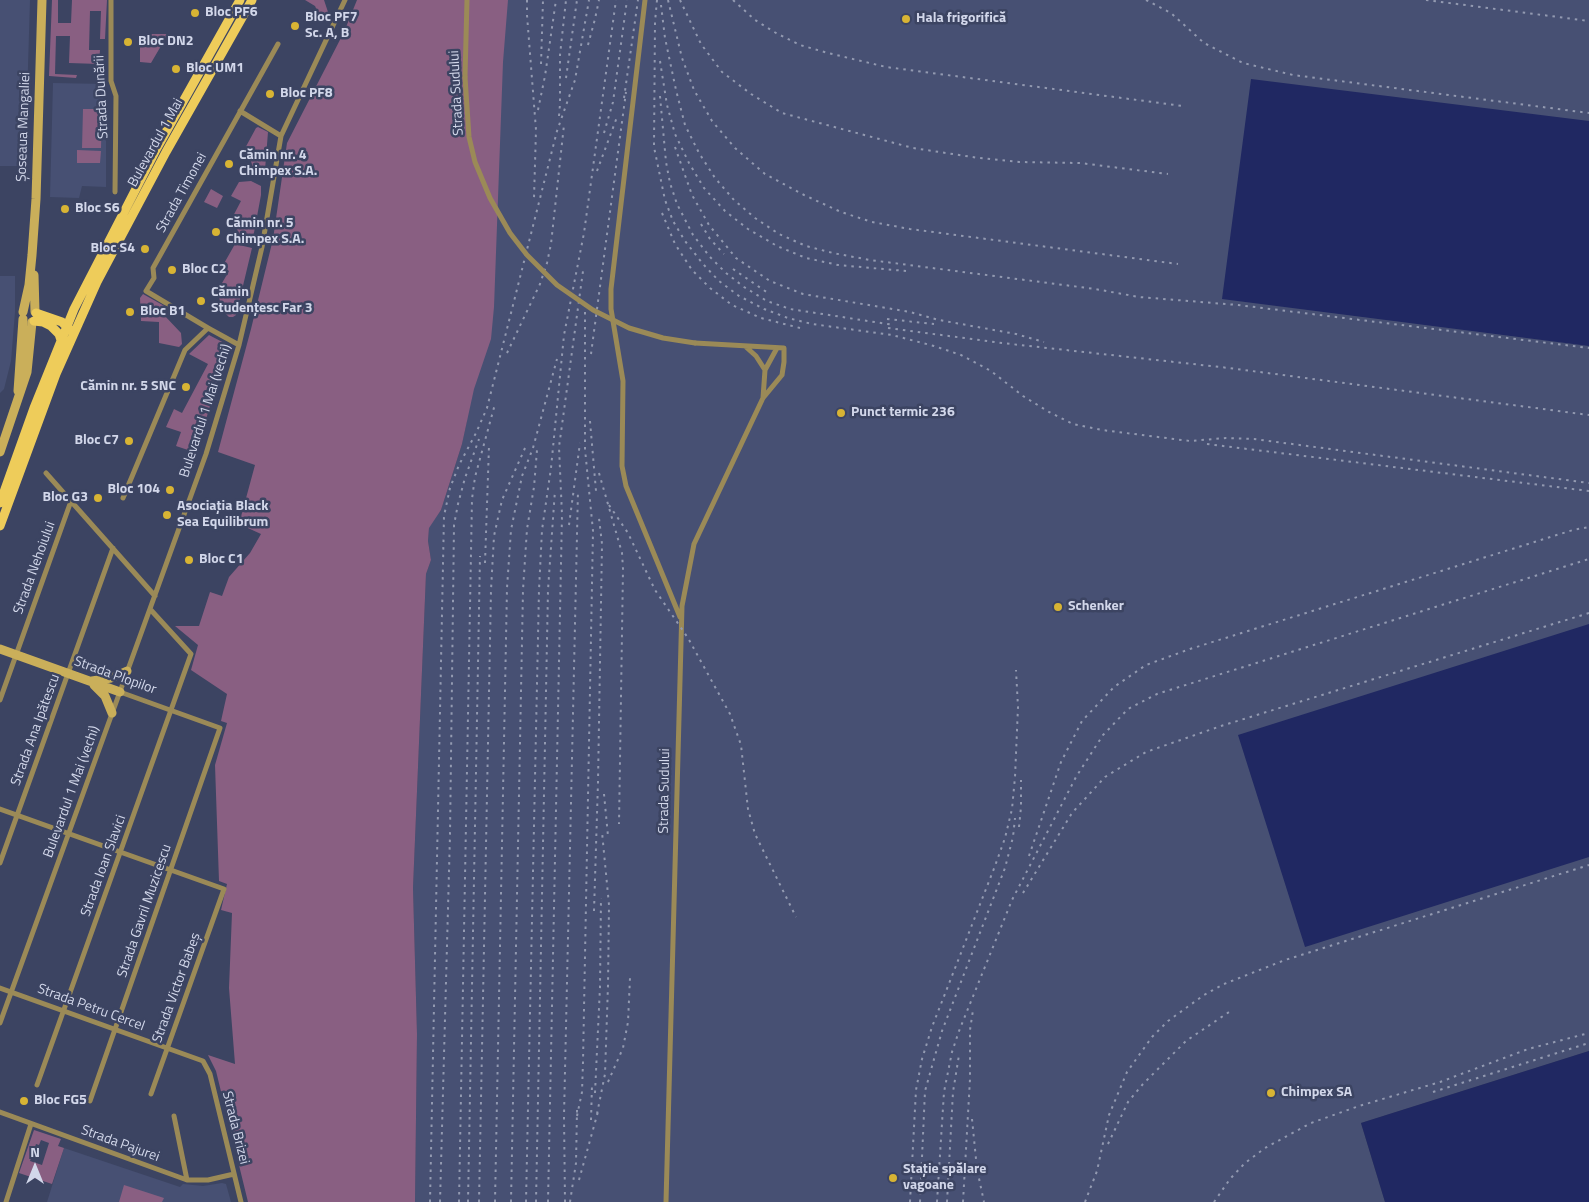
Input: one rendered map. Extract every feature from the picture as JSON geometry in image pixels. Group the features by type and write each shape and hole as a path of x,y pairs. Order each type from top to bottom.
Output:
{"main road":[{"path":"231,0 232,15"},
{"name":"Bulevardul 1 Mai","path":"72,327 138,183 240,0"},
{"name":"Bulevardul 1 Mai","path":"72,327 98,282 166,152 253,1"},
{"path":"30,316 72,327"},
{"path":"30,316 51,326 59,334 61,340"},
{"path":"0,503 61,340 72,327"},
{"path":"0,526 72,327"}],"street":[{"name":"Șoseaua Mangaliei","path":"0,452 18,402 30,316 29,285 36,199 42,0"},
{"name":"Strada Dunării","path":"111,0 111,80 116,96 115,192"},
{"name":"Bulevardul 1 Mai (vechi)","path":"0,1023 203,462 240,344 262,248 281,136 345,0"},
{"name":"Strada Sudului","path":"467,0 465,77 469,137 475,162 490,198 510,233 527,255 557,285 593,310 629,328 663,338 695,343 784,348 782,375 763,398 694,544 680,617 666,1202"},
{"path":"646,0 616,240 611,309 623,381 622,466 626,486 680,617"},
{"name":"Strada Timonei","path":"240,344 208,328 146,291 154,278 153,268 278,44"},
{"path":"240,112 281,136"},
{"path":"123,498 185,350 208,328"},
{"path":"746,346 766,370"},
{"name":"Strada Sudului","path":"763,398 766,370 777,348"},
{"path":"46,473 155,596"},
{"name":"Strada Nehoiului","path":"0,700 71,501"},
{"name":"Strada Ana Ipătescu","path":"0,863 113,548"},
{"name":"Strada Ioan Slavici","path":"38,1085 191,654 150,609"},
{"name":"Strada Plopilor","path":"0,649 220,728"},
{"path":"90,682 111,678 128,671"},
{"path":"90,682 105,696 112,713"},
{"name":"Strada Gavril Muzicescu","path":"90,1100 220,728"},
{"path":"0,809 171,870"},
{"name":"Strada Victor Babeș","path":"151,1094 224,889 171,870"},
{"name":"Strada Petru Cercel","path":"0,988 203,1061"},
{"name":"Strada Brizei","path":"203,1061 210,1074 241,1202"},
{"name":"Strada Pajurei","path":"0,1112 187,1180 208,1180 234,1174"},
{"path":"174,1116 187,1180"},
{"path":"6,1202 31,1124"}],"shaded area":[{"path":"0,0 30,0 25,166 0,166"},
{"path":"52,0 58,0 58,23 71,23 72,0 107,0 105,39 100,39 101,11 90,11 89,50 100,50 99,64 69,63 70,36 56,36 55,74 77,75 76,78 49,76"},
{"path":"305,0 324,0 328,12 326,18 320,17 315,6"},
{"path":"357,0 508,0 503,62 494,307 491,339 474,389 462,444 441,510 429,528 428,541 431,560 426,574 413,888 417,1034 415,1202 248,1202 216,1071 208,1055 235,1064 229,988 232,913 221,910 227,884 219,881 215,765 227,723 221,721 227,694 191,670 198,645 175,626 199,626 210,592 222,596 229,577 250,553 261,534 239,524 255,465 218,452 273,239 287,143 344,32"},
{"path":"386,0 1589,0 1589,1051 1361,1123 1385,1202 415,1202 417,1034 413,888 426,574 431,560 428,541 429,527 441,510 462,444 467,420"},
{"path":"140,34 168,34 151,63 140,62"},
{"path":"1251,79 1589,121 1589,346 1222,299"},
{"path":"53,83 106,84 106,187 82,186 79,198 50,197"},
{"path":"83,109 102,109 101,148 82,148"},
{"path":"258,127 268,132 265,170 263,174 253,170 250,156 243,152"},
{"path":"77,150 101,151 100,163 77,163"},
{"path":"251,181 261,186 261,195 253,238 245,240 231,220 241,201 231,196 239,182"},
{"path":"211,189 223,196 217,208 204,202"},
{"path":"235,244 252,248 236,315 229,317 223,311 218,290 229,271 222,267"},
{"path":"0,276 15,276 15,312 11,361 4,389 0,393"},
{"path":"143,294 168,308 164,315 181,333 182,344 179,347 159,343 159,322 141,321 140,298"},
{"path":"209,335 228,345 191,470 182,467 188,450 176,446 181,432 166,427 174,409 182,413 208,364 189,354"},
{"path":"1589,624 1589,857 1305,947 1238,735"},
{"path":"1589,1051 1589,1202 1385,1202 1361,1123"},
{"path":"34,1130 61,1139 58,1146 64,1148 52,1184 19,1173","holes":["41,1140 49,1143 42,1165 30,1161 36,1144 39,1145"]},
{"path":"64,1148 180,1187 183,1184 203,1186 226,1184 231,1202 47,1202"},
{"path":"124,1185 164,1198 162,1202 119,1202"}],"railway":[{"path":"527,0 536,130 534,198"},
{"path":"541,64 543,0"},
{"path":"538,110 556,0"},
{"path":"559,116 560,55 566,0"},
{"path":"566,78 577,0"},
{"path":"430,1202 444,516 450,488 459,465 487,408 557,131 575,80 589,0"},
{"path":"588,45 599,0"},
{"path":"526,1202 539,590 542,530 551,468 564,335 584,233 616,0"},
{"path":"604,133 613,102 627,0"},
{"path":"624,98 638,0"},
{"path":"657,0 655,22 654,147 665,200 673,221 685,241 703,264 719,281 739,296 764,309 812,324 892,335 961,355 991,371 1023,396 1073,424 1102,430 1190,441 1226,438 1254,439 1589,483"},
{"path":"668,0 682,58 694,90 712,121 735,148 765,174 804,195 841,212 872,222 910,229 1178,264"},
{"path":"680,0 701,44 722,72 751,94 782,113 913,148 979,158 1019,162 1080,163 1168,174"},
{"path":"733,0 755,20 800,45 886,67 1183,106"},
{"path":"1146,0 1171,13 1204,43 1243,63 1293,75 1589,113"},
{"path":"1426,0 1589,21"},
{"path":"661,5 665,38 676,90 685,125 699,153 715,178 734,200 755,218 779,234 806,246 870,260 1095,289 1139,297 1238,305 1589,348"},
{"path":"660,61 667,105 675,134 704,188 725,211 748,229 777,246 806,258 838,265 906,271"},
{"path":"591,354 626,92"},
{"path":"660,96 666,162 677,204 693,235 710,257 726,273 767,301 790,309 894,325"},
{"path":"597,171 617,117"},
{"path":"507,353 540,284 547,263 551,244 564,125"},
{"path":"675,147 692,195 709,225 736,258 770,281 803,294 910,312 939,320 1016,334 1044,342"},
{"path":"662,213 675,244 692,270 710,288 732,305 761,318 800,328"},
{"path":"701,224 710,239 724,254"},
{"path":"733,269 768,293"},
{"path":"548,1202 562,515 559,447 583,271"},
{"path":"577,1116 582,1092 583,1062 593,531 585,449 585,303"},
{"path":"887,319 934,324"},
{"path":"888,328 1002,343 1229,368 1589,415"},
{"path":"495,1202 507,588 511,530 522,476 533,448 557,359"},
{"path":"459,1202 472,499 475,477 495,404"},
{"path":"590,421 596,491"},
{"path":"440,1202 450,835 454,525 465,478 479,439"},
{"path":"569,525 580,443"},
{"path":"1207,444 1589,491"},
{"path":"485,563 489,446"},
{"path":"479,1202 491,590 494,536 502,500 525,448"},
{"path":"511,1202 523,590 527,529 534,487 537,450"},
{"path":"599,473 622,553 623,569 619,824"},
{"path":"536,1202 548,590 555,490"},
{"path":"565,1202 564,1116 578,490"},
{"path":"609,505 628,533 655,590 688,638 730,714 741,745 748,809 755,834 796,917"},
{"path":"594,911 602,544 599,518"},
{"path":"1029,856 1061,762 1082,721 1114,687 1146,665 1190,649 1573,530 1589,527"},
{"path":"468,1202 480,556"},
{"path":"937,1202 944,1092 952,1052 959,1031 1012,900 1076,777 1103,735 1128,709 1157,694 1589,559"},
{"path":"1023,893 1072,813 1105,777 1146,752 1221,726 1589,613"},
{"path":"910,1202 916,1090 922,1059 932,1027 995,866 1005,838 1012,809 1018,707 1016,670"},
{"path":"1019,827 1021,780"},
{"path":"604,794 608,836"},
{"path":"920,1202 925,1091 942,1031 1005,868 1013,837 1015,818"},
{"path":"597,1114 605,1074 608,985 609,905 602,832"},
{"path":"1085,1202 1097,1171 1109,1115 1127,1072 1152,1037 1168,1021 1204,995 1224,984 1285,960 1589,865"},
{"path":"595,1093 600,987 601,898"},
{"path":"608,1082 623,1048 628,1022 630,978"},
{"path":"963,1202 970,1079 970,1030 973,1010"},
{"path":"1108,1144 1128,1102 1143,1084 1186,1041 1232,1010"},
{"path":"1214,1202 1230,1179 1245,1163 1265,1148 1311,1123 1359,1106 1440,1082 1528,1049 1589,1033"},
{"path":"1433,1092 1589,1043"},
{"path":"947,1202 953,1092 959,1055"},
{"path":"591,1120 592,1085"},
{"path":"579,1180 599,1108"},
{"path":"570,1202 576,1163 577,1110"},
{"path":"972,1119 977,1169 984,1202"}],"place":[{"name":"Bloc PF6","path":"195,13"},
{"name":"Hala frigorifică","path":"906,19"},
{"name":"Bloc PF7 Sc. A, B","path":"295,26"},
{"name":"Bloc DN2","path":"128,42"},
{"name":"Bloc UM1","path":"176,69"},
{"name":"Bloc PF8","path":"270,94"},
{"name":"Cămin nr. 4 Chimpex S.A.","path":"229,164"},
{"name":"Bloc S6","path":"65,209"},
{"name":"Cămin nr. 5 Chimpex S.A.","path":"216,232"},
{"name":"Bloc S4","path":"145,249"},
{"name":"Bloc C2","path":"172,270"},
{"name":"Cămin Studențesc Far 3","path":"201,301"},
{"name":"Bloc B1","path":"130,312"},
{"name":"Cămin nr. 5 SNC","path":"186,387"},
{"name":"Punct termic 236","path":"841,413"},
{"name":"Bloc C7","path":"129,441"},
{"name":"Bloc 104","path":"170,490"},
{"name":"Bloc G3","path":"98,498"},
{"name":"Asociația Black Sea Equilibrum","path":"167,515"},
{"name":"Bloc C1","path":"189,560"},
{"name":"Schenker","path":"1058,607"},
{"name":"Chimpex SA","path":"1271,1093"},
{"name":"Bloc FG5","path":"24,1101"},
{"name":"Stație spălare vagoane","path":"893,1178"}]}
